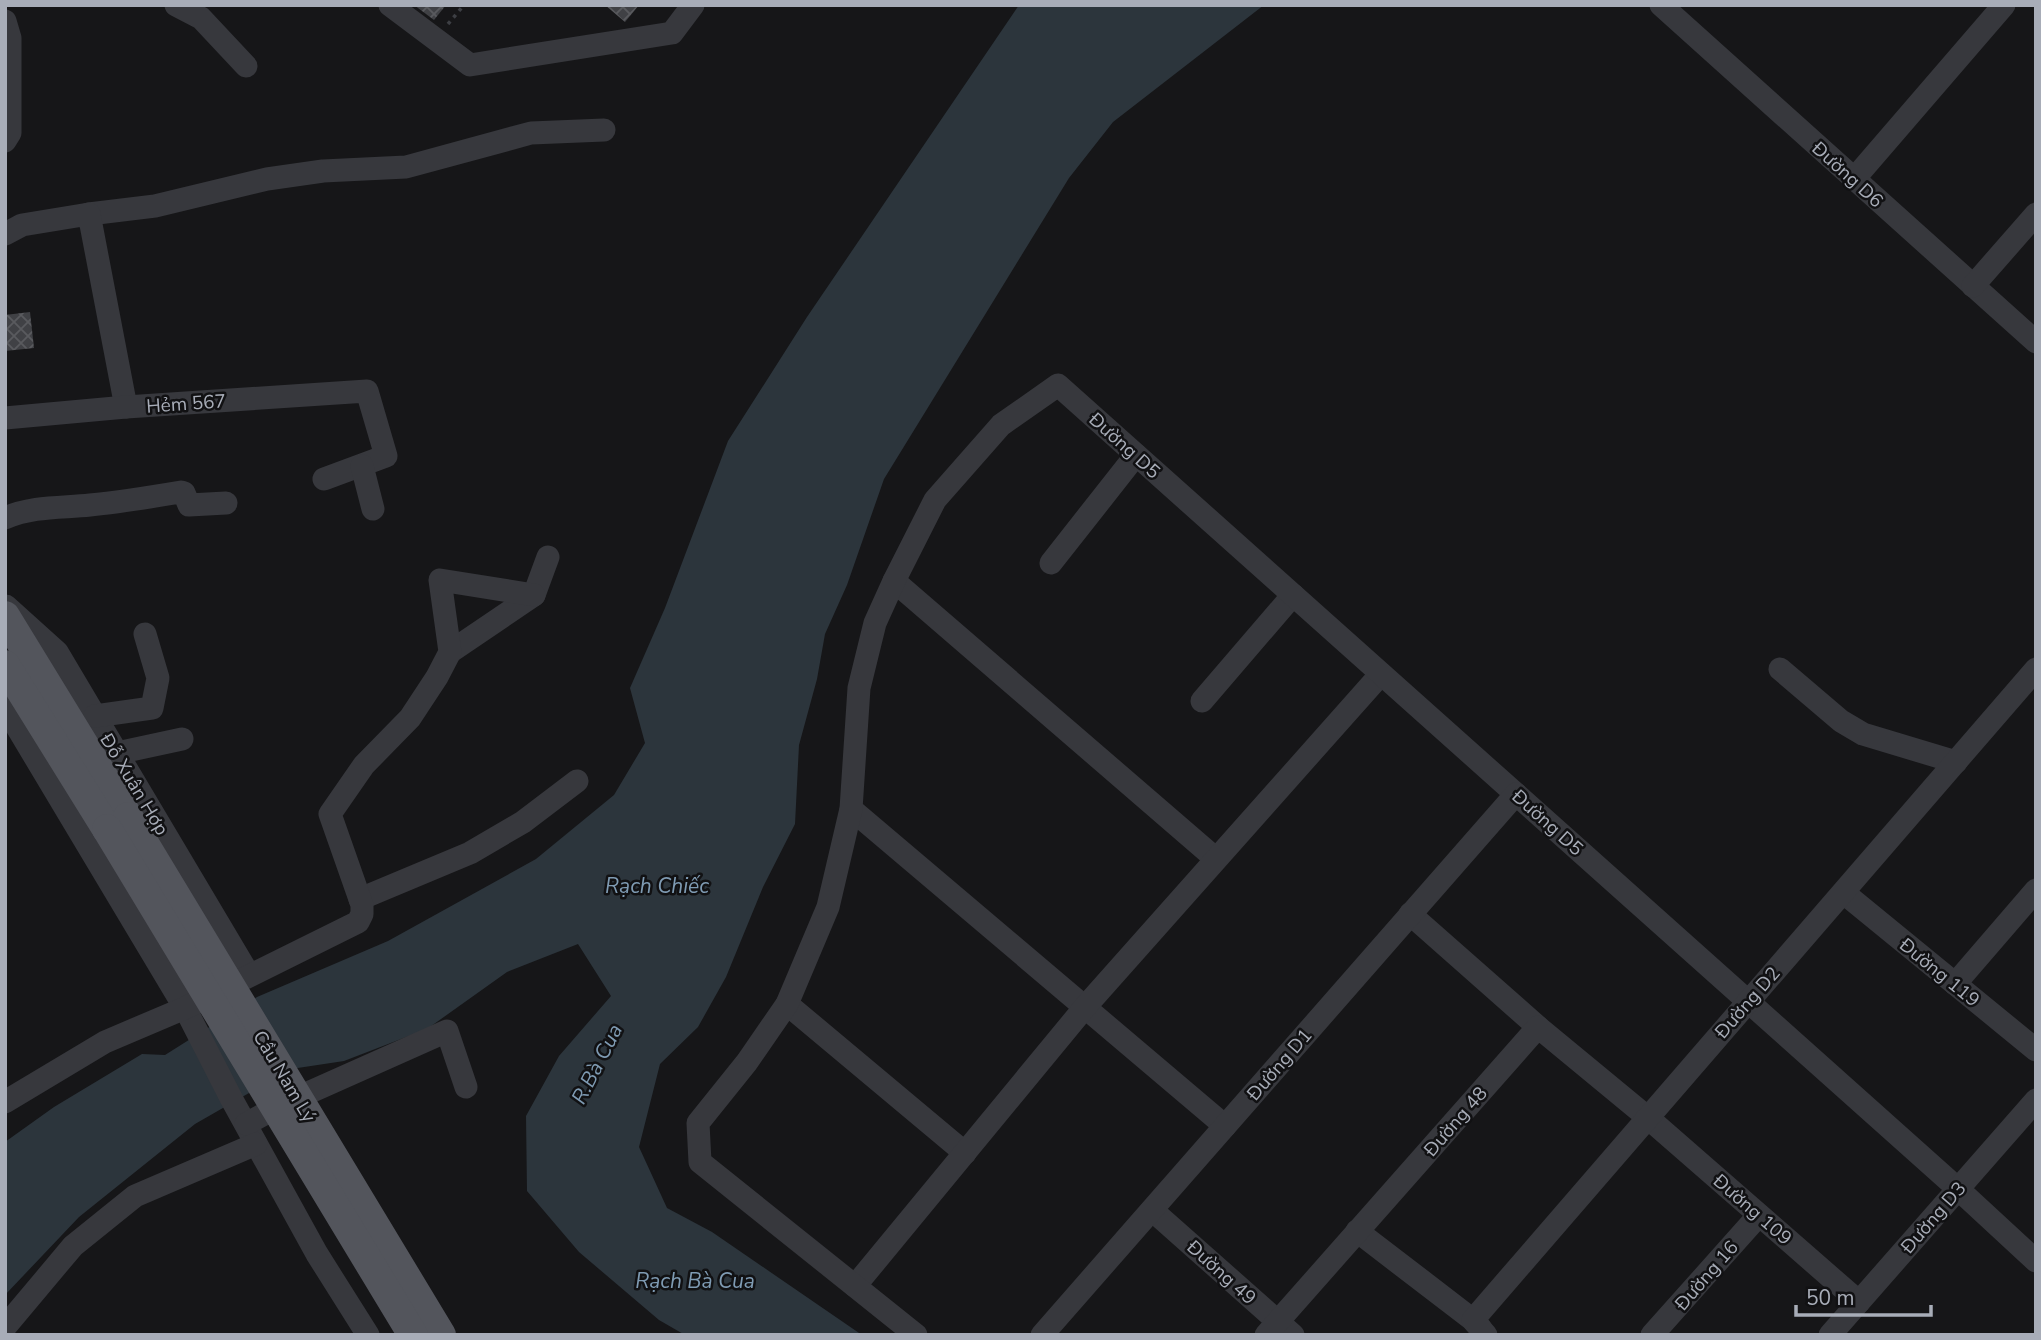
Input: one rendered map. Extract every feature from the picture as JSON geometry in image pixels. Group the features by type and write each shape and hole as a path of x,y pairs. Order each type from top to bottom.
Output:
{"main road":[{"name":"Đỗ Xuân Hợp","path":"5,616 118,823"},
{"path":"5,665 118,823"},
{"name":"Cầu Nam Lý","path":"118,823 413,1335"},
{"name":"Cầu Nam Lý","path":"118,823 441,1335"}],"street":[{"path":"176,5 201,18 246,66"},
{"path":"390,5 470,65 672,33 693,5"},
{"name":"Đường D6","path":"1661,5 2036,342"},
{"path":"1854,178 2004,5"},
{"path":"5,21 10,38 10,133 5,141"},
{"path":"5,234 22,225 155,206 267,179 323,171 406,167 531,133 604,130"},
{"path":"89,214 126,407"},
{"path":"1973,286 2036,214"},
{"name":"Đường D5","path":"894,581 935,500 1001,425 1058,385 1958,1188 2036,1261"},
{"name":"Hẻm 567","path":"5,418 367,391 386,456 362,466"},
{"path":"1051,563 1136,455"},
{"path":"324,480 362,466 373,509"},
{"path":"5,518 16,513 44,508 90,505 181,492 189,505 226,503"},
{"path":"5,1102 105,1042 185,1008 358,922 362,914 360,899 330,814 364,765 410,718 450,652 534,595 548,557"},
{"path":"450,652 440,580 534,595"},
{"path":"916,1335 700,1162 698,1124 747,1062 787,1004 828,907 851,810 859,688 875,623 894,581 1216,859"},
{"path":"1202,701 1293,596"},
{"name":"Đỗ Xuân Hợp","path":"5,606 57,652 249,975"},
{"path":"95,716 152,708 158,678 145,634"},
{"path":"1780,669 1841,721 1863,734 1956,762"},
{"name":"Đường D2","path":"1479,1327 1647,1117 2036,669"},
{"path":"855,1286 1084,1007 1381,674"},
{"path":"9,721 185,1008 230,1098 317,1254 368,1335"},
{"path":"117,753 182,739"},
{"path":"360,899 470,853 523,822 577,780"},
{"name":"Đường D1","path":"1042,1335 1516,794"},
{"path":"851,810 1225,1126"},
{"path":"1955,984 2036,890"},
{"name":"Đường 119","path":"1844,893 2036,1050"},
{"path":"1410,914 1538,1027 1647,1117"},
{"path":"787,1004 965,1153"},
{"name":"Đường 48","path":"1279,1330 1357,1231 1538,1027"},
{"path":"246,1124 281,1105 447,1031 466,1087"},
{"name":"Đường D3","path":"1830,1335 2036,1100"},
{"name":"Đường 109","path":"1647,1117 1859,1302"},
{"path":"5,1327 73,1245 135,1196 256,1144"},
{"name":"Đường 49","path":"1152,1210 1279,1330"},
{"name":"Đường 16","path":"1652,1335 1759,1214"},
{"path":"1357,1231 1479,1327"}],"water":[{"name":"Rạch Chiếc","path":"1019,5 1264,5 1113,122 1069,178 884,479 847,585 825,634 817,679 799,745 795,824 763,887 726,977 698,1027 660,1064 639,1147 667,1208 712,1232 862,1335 685,1335 659,1320 579,1252 527,1191 526,1116 559,1056 611,996 578,944 507,972 427,1029 344,1061 291,1069 195,1124 79,1217 5,1295 5,1142 54,1107 142,1054 165,1055 257,997 388,941 536,859 614,795 645,743 630,688 665,608 728,441 807,317"}],"building":[{"path":"414,5 446,5 434,20"},
{"path":"605,5 639,5 625,22"},
{"path":"30,312 34,348 5,351 5,315"}],"water label":[{"name":"R.Bà Cua","path":"597,1064"},
{"name":"Rạch Bà Cua","path":"695,1281"}]}
